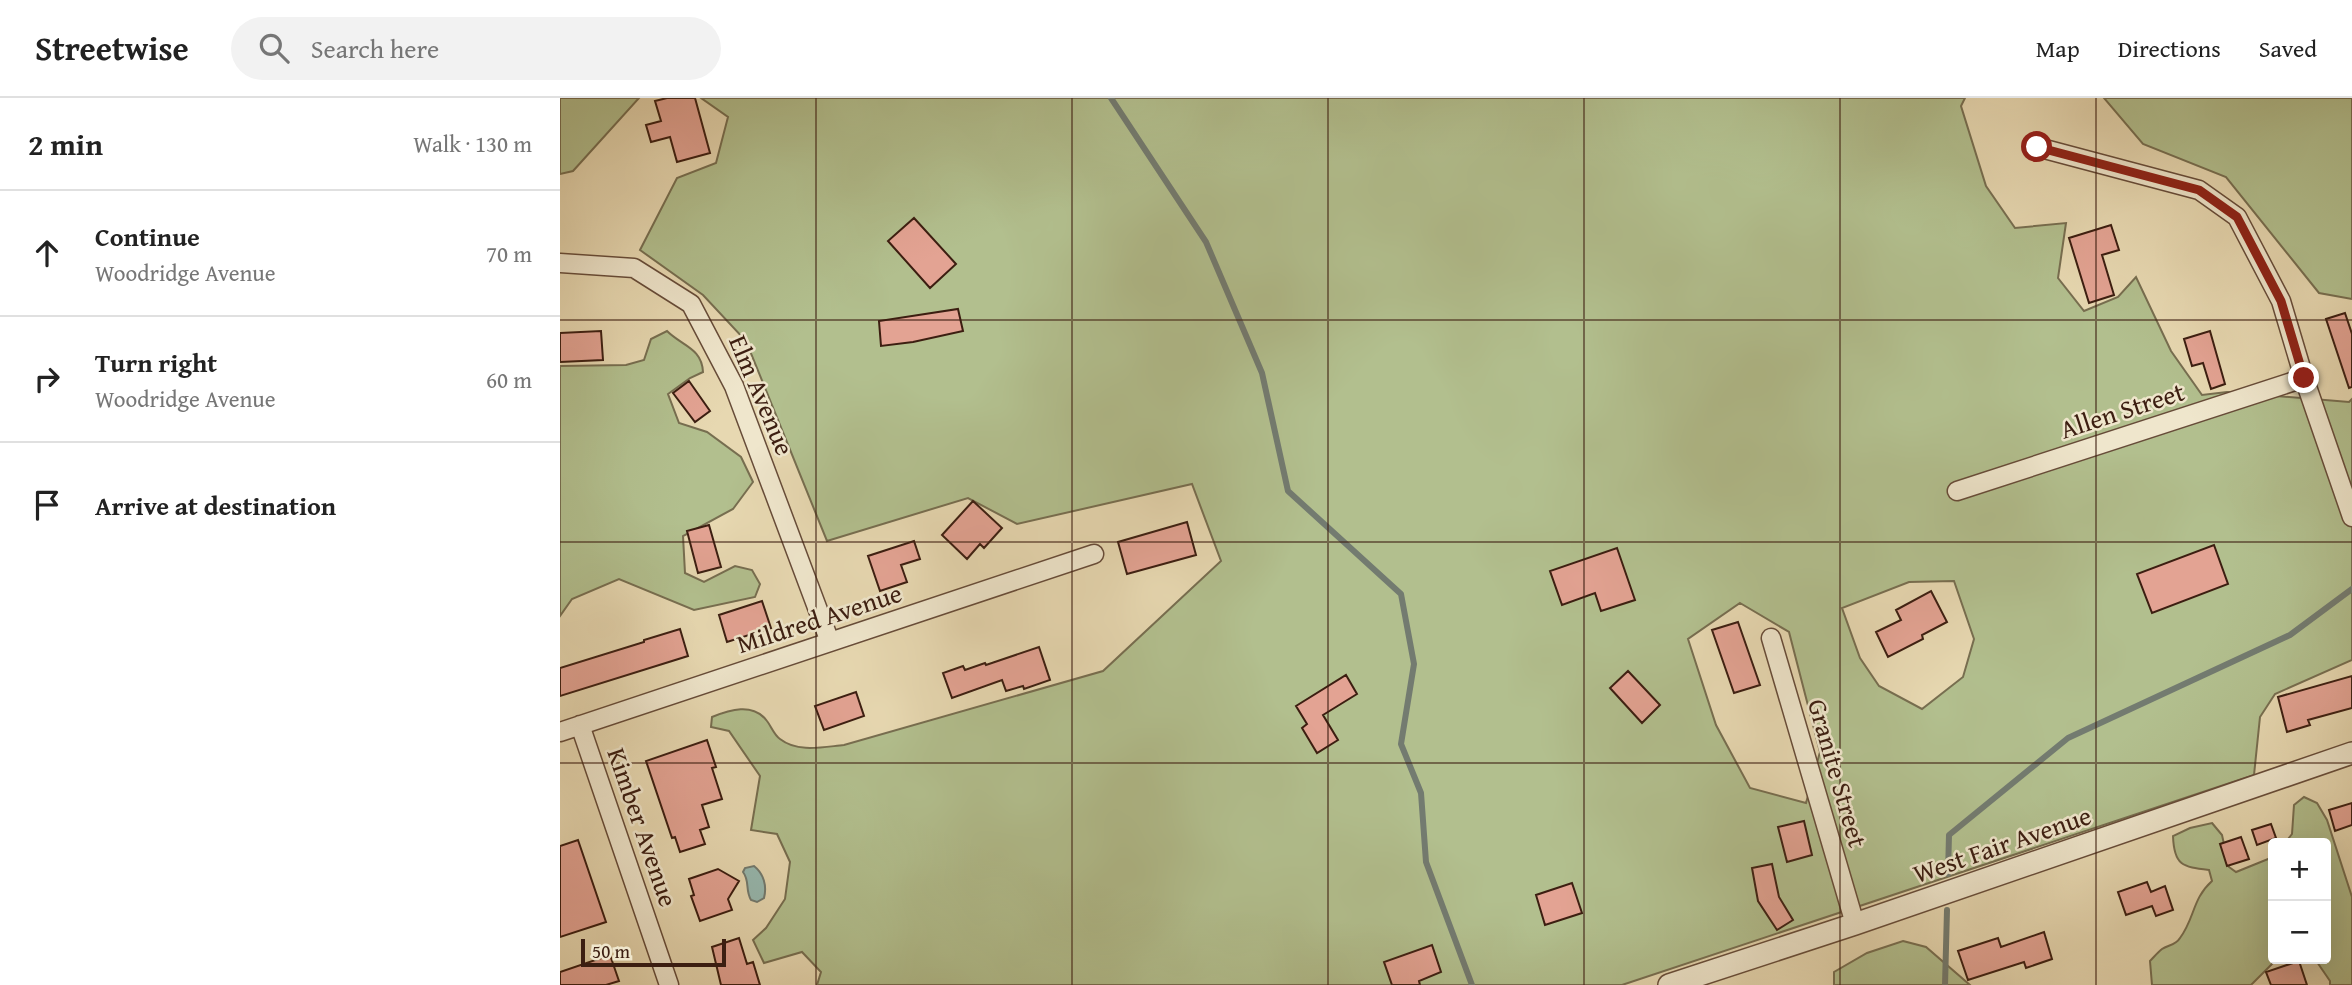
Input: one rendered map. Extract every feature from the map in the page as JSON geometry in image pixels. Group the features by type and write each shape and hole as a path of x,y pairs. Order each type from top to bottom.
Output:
{"street":[{"path":"2037,147 2199,190 2237,217 2281,301 2304,378 2352,517"},
{"name":"Elm Avenue","path":"560,263 634,268 691,304 734,386 830,642"},
{"name":"Allen Street","path":"1957,491 2304,378"},
{"name":"Mildred Avenue","path":"560,732 1094,554"},
{"name":"Granite Street","path":"1771,638 1855,924"},
{"name":"Kimber Avenue","path":"580,725 669,985"},
{"name":"West Fair Avenue","path":"1669,985 2352,753"}],"green space":[{"path":"560,98 639,98 573,171 560,174"},
{"path":"701,98 1965,98 1961,106 1986,186 2015,228 2066,223 2058,278 2084,311 2118,297 2136,277 2171,351 2202,395 2227,392 2349,402 2352,399 2352,660 2275,694 2260,717 2254,775 1622,985 817,985 821,972 802,952 764,963 753,940 766,928 785,899 790,862 777,834 751,830 760,776 729,731 711,727 712,717 733,710 755,711 767,721 778,737 787,743 803,748 844,745 1103,671 1221,561 1192,484 1017,524 968,498 827,541 746,341 703,295 640,250 677,178 716,163 728,117","holes":["1954,581 1974,639 1963,677 1922,709 1879,686 1860,658 1842,608 1909,582","1740,603 1789,632 1820,752 1806,803 1750,788 1716,725 1688,639"]},
{"path":"2104,98 2352,98 2352,299 2319,293 2226,177 2143,144"},
{"path":"667,331 695,352 702,364 703,372 668,394 679,423 707,432 741,457 753,482 733,509 683,536 685,573 704,582 735,566 752,570 760,584 755,597 694,610 619,579 572,599 560,616 560,366 626,365 644,360 651,339"},
{"path":"2304,797 2317,803 2327,820 2352,897 2352,985 2330,985 2318,964 2331,964 2331,838 2289,838 2292,834 2294,805"},
{"path":"2212,823 2222,835 2229,867 2236,872 2268,859 2268,964 2272,964 2251,985 2152,985 2150,961 2162,949 2174,944 2185,931 2197,902 2212,881 2209,870 2186,866 2175,853 2173,836 2190,828"},
{"path":"1903,941 1926,947 1970,985 1834,985 1834,972 1867,953"}],"water":[{"path":"754,866 765,885 764,898 757,902 749,896 743,872 745,868"}],"building":[{"path":"695,98 710,153 677,162 670,137 651,142 646,125 661,121 655,101"},
{"path":"914,218 956,264 930,288 888,241"},
{"path":"2111,225 2119,250 2102,255 2114,295 2089,303 2069,238"},
{"path":"958,309 963,331 881,346 879,321"},
{"path":"2345,313 2352,334 2352,387 2349,388 2326,319"},
{"path":"601,331 603,360 560,362 560,333"},
{"path":"2210,331 2225,384 2211,389 2203,363 2192,366 2184,339"},
{"path":"689,381 710,411 695,422 673,393"},
{"path":"973,501 1002,528 984,548 980,544 967,559 942,535"},
{"path":"1187,522 1196,555 1127,574 1118,542"},
{"path":"709,525 721,567 698,573 687,531"},
{"path":"914,541 920,559 901,565 907,582 880,591 868,556"},
{"path":"2214,545 2228,584 2152,613 2137,574"},
{"path":"1617,548 1635,600 1601,611 1595,593 1562,605 1550,571"},
{"path":"1931,591 1947,622 1922,635 1923,639 1888,657 1876,632 1901,620 1896,610"},
{"path":"762,601 771,628 727,642 719,615"},
{"path":"1738,622 1760,685 1734,693 1712,630"},
{"path":"680,629 688,656 560,696 560,668"},
{"path":"1039,647 1050,680 1024,689 1023,686 1006,691 1002,680 952,698 943,673 963,666 965,670 985,663 986,665"},
{"path":"1628,671 1660,705 1642,723 1610,688"},
{"path":"1346,675 1357,694 1323,715 1338,740 1317,753 1302,728 1307,724 1296,706"},
{"path":"2352,676 2352,708 2308,720 2310,725 2287,732 2278,697"},
{"path":"856,692 864,716 824,730 815,706"},
{"path":"707,740 722,799 702,805 709,827 700,830 705,844 680,852 675,837 672,838 646,761"},
{"path":"2352,803 2352,825 2335,831 2329,810"},
{"path":"1804,821 1812,855 1787,862 1778,827"},
{"path":"2271,824 2276,838 2268,838 2268,841 2257,845 2252,830"},
{"path":"2241,837 2249,859 2227,866 2220,844"},
{"path":"578,840 606,922 560,937 560,846"},
{"path":"1772,864 1779,897 1793,920 1777,930 1758,901 1752,868"},
{"path":"718,869 739,881 728,899 732,910 700,921 691,896 694,895 689,879"},
{"path":"2147,882 2151,892 2165,886 2173,910 2156,916 2152,906 2126,915 2118,892"},
{"path":"1572,883 1582,913 1545,925 1536,895"},
{"path":"2044,932 2052,959 2026,968 2024,962 1968,980 1958,951 1998,938 2001,947"},
{"path":"739,938 747,964 753,962 760,985 721,985 712,947"},
{"path":"1432,945 1441,972 1419,981 1420,985 1392,985 1384,962"},
{"path":"610,955 619,981 606,985 560,985 560,972"},
{"path":"2290,964 2300,964 2307,985 2271,985 2266,972"}],"waterway":[{"path":"1111,98 1206,242 1262,373 1288,491 1401,594 1414,664 1401,744 1421,793 1426,862 1472,985"},
{"path":"1948,874 1949,835 2068,738 2290,635 2352,589"},
{"path":"1945,985 1947,910"}],"route":[{"path":"2037,147 2199,190 2237,217 2281,301 2304,378"}]}
